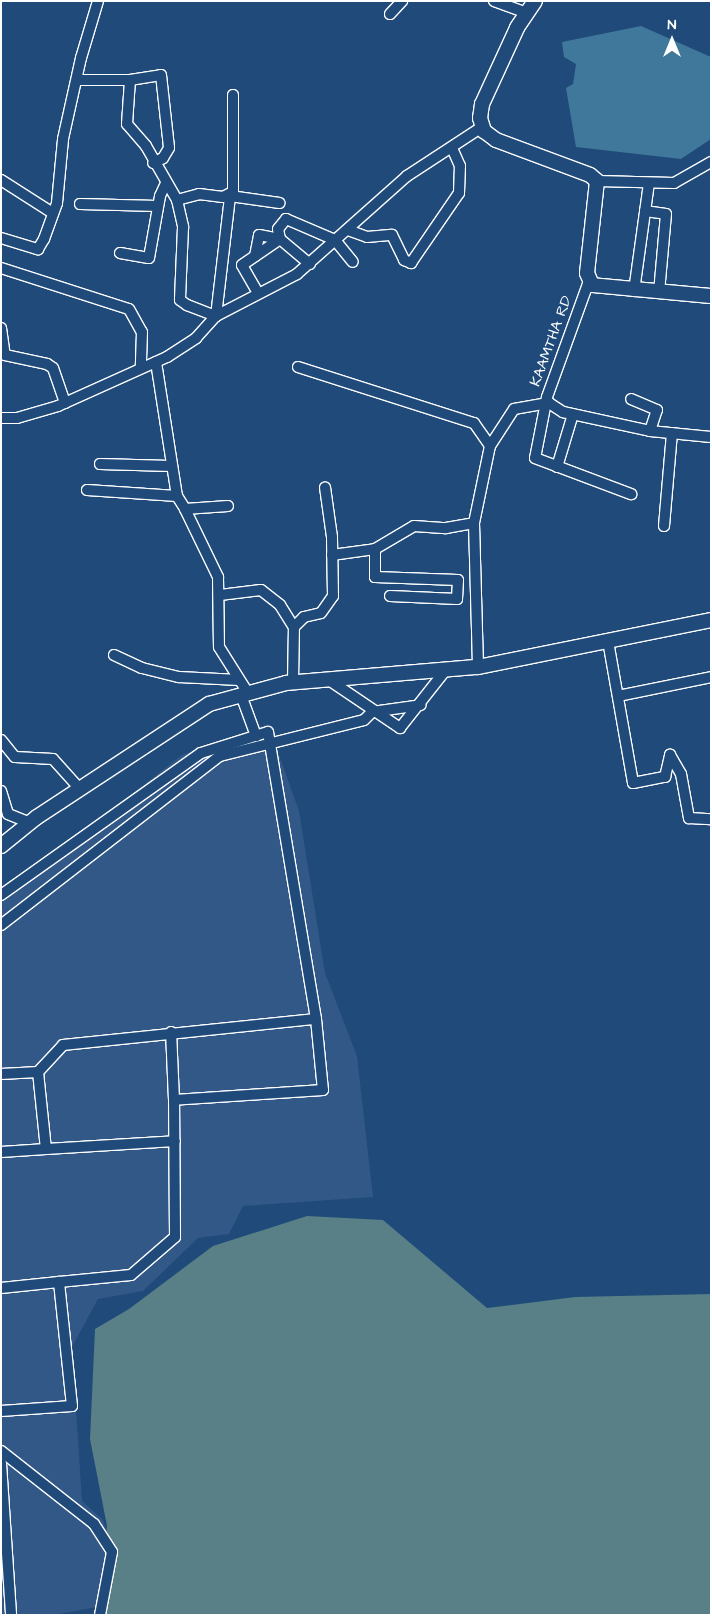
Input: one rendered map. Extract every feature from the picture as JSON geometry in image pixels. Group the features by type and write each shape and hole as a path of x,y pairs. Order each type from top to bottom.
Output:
{"street":[{"path":"1,238 38,249 51,212 57,203 63,139 98,1"},
{"path":"390,14 402,1"},
{"path":"494,1 532,7 482,104 482,127 496,140 590,175 597,181 674,183 711,162"},
{"path":"78,80 130,80 161,75 169,148 163,158 153,163"},
{"path":"130,80 126,124 146,146 153,163 177,200 183,227 180,300 216,316"},
{"path":"216,316 230,196 236,182 233,94"},
{"path":"1,418 17,418 65,402 156,362 196,338 216,316 258,293 282,284 310,264 407,176 482,127"},
{"path":"348,230 367,237 392,235 404,260 411,263 460,193 460,166 452,148"},
{"path":"1,180 51,212"},
{"path":"597,181 589,281 634,291 711,296"},
{"path":"120,253 149,258 158,206 166,183"},
{"path":"634,291 649,183"},
{"path":"177,200 199,194 230,196 280,204"},
{"path":"80,204 158,206"},
{"path":"645,211 666,214 659,293"},
{"path":"280,239 278,229 286,219 335,240 353,262"},
{"path":"255,256 259,235 280,239 310,264"},
{"path":"258,293 242,265 280,239"},
{"path":"1,268 129,309 142,332 142,368"},
{"name":"KAAMTHA RD","path":"589,281 547,397 549,403 535,458 632,494"},
{"path":"1,328 4,355 48,364 53,368 65,402"},
{"path":"156,362 177,496 218,577 220,596 216,637 239,680 256,736"},
{"path":"298,367 474,423 490,446"},
{"path":"631,399 657,410 650,431"},
{"path":"478,667 474,581 474,522 490,446 514,409 549,403 573,414 650,431 711,437"},
{"path":"557,467 573,414"},
{"path":"664,526 672,433"},
{"path":"100,464 171,466"},
{"path":"294,627 304,617 322,614 330,604 332,555 325,487"},
{"path":"87,490 177,496"},
{"path":"185,509 228,506"},
{"path":"332,555 376,549 414,526 446,528 474,522"},
{"path":"376,549 375,577 474,581"},
{"path":"390,596 457,599 458,580"},
{"path":"220,596 261,590 280,605 294,627 293,682"},
{"path":"1,846 80,788 209,704 293,682 478,667 711,620"},
{"path":"608,641 633,783 666,776 670,755 681,774 688,818 711,819"},
{"path":"114,655 142,668 179,677 239,680"},
{"path":"329,680 372,712 400,728 421,705 445,671"},
{"path":"618,696 711,678"},
{"path":"1,925 220,756 364,720 372,712 421,705"},
{"path":"1,895 201,753 268,732 316,1019 323,1090 174,1100"},
{"path":"1,740 15,757 53,759 80,788"},
{"path":"1,791 8,814 30,823"},
{"path":"1,1074 38,1072 62,1045 171,1032 316,1019"},
{"path":"1,1288 131,1275 174,1236 175,1141 171,1032"},
{"path":"38,1072 46,1149"},
{"path":"1,1152 175,1141"},
{"path":"1,1411 72,1406 59,1282"},
{"path":"1,1452 94,1524 112,1552 100,1615"},
{"path":"1,1463 11,1615"}],"shaded area":[{"path":"641,26 711,57 711,139 681,159 576,147 566,88 573,84 576,64 564,57 562,42"},
{"path":"268,724 299,811 325,973 357,1056 373,1197 243,1206 229,1234 198,1238 143,1291 98,1299 72,1347 82,1501 103,1520 115,1553 102,1606 54,1615 1,1615 1,896 182,755"}],"green space":[{"path":"307,1216 383,1220 487,1308 575,1297 711,1294 711,1615 100,1615 107,1526 90,1439 95,1329 129,1309 213,1246"}]}
